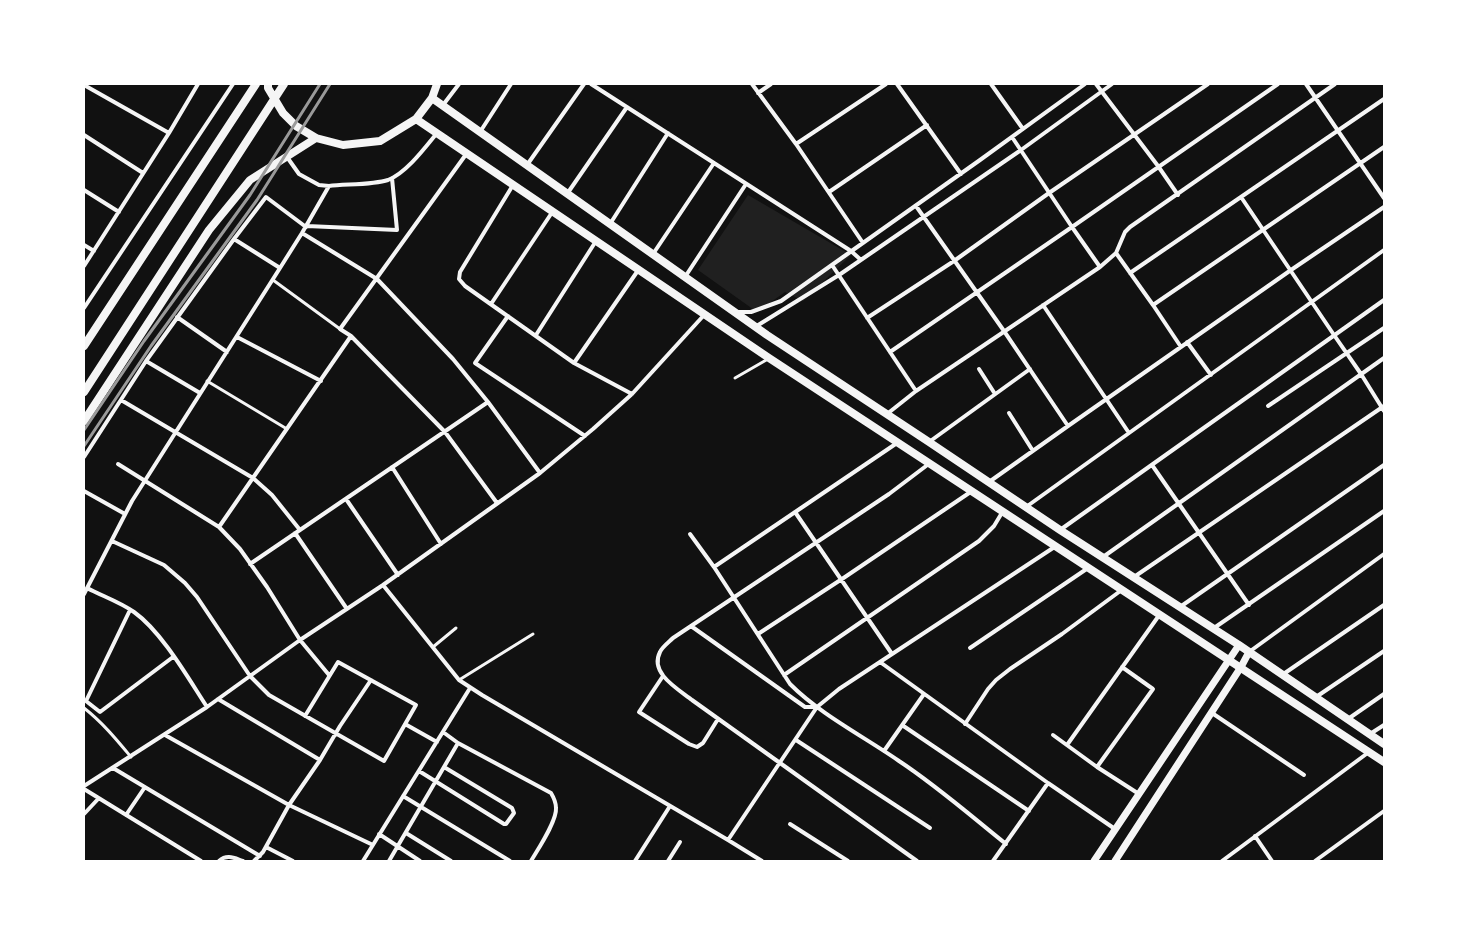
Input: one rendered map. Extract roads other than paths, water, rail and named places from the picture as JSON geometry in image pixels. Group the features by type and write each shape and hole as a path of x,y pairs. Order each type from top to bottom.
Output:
{"main road":[{"path":"84,346 256,84"},
{"path":"268,84 268,88 283,113 296,126 316,138 330,143 343,145 380,141 416,119 432,98 437,84"},
{"path":"84,392 284,84"},
{"path":"432,98 755,327 1060,530 1214,628 1384,744"},
{"path":"416,119 770,358 1384,762"},
{"path":"84,421 209,230 250,180 316,138"}],"street":[{"path":"84,266 169,133 198,84"},
{"path":"84,308 232,84"},
{"path":"443,105 459,84"},
{"path":"480,132 511,84"},
{"path":"527,165 584,84"},
{"path":"591,84 851,251 861,260"},
{"path":"752,84 796,144 863,243"},
{"path":"758,93 771,84"},
{"path":"796,144 886,84"},
{"path":"898,84 961,174"},
{"path":"991,84 1023,129"},
{"path":"735,312 751,312 781,301 961,174 1085,84"},
{"path":"1096,84 1135,134 1178,195"},
{"path":"755,327 839,275 1021,150 1112,84"},
{"path":"867,318 954,261 1049,193 1208,84"},
{"path":"890,352 1278,84"},
{"path":"1306,84 1339,130 1384,198"},
{"path":"887,414 916,391 1100,266 1116,253 1125,232 1130,227 1178,195 1335,84"},
{"path":"84,85 169,133"},
{"path":"1130,273 1384,99"},
{"path":"567,194 627,107"},
{"path":"829,192 927,125"},
{"path":"287,157 299,174 319,184 329,186 387,180 398,175 422,152 437,133"},
{"path":"610,224 668,133"},
{"path":"84,135 143,173"},
{"path":"1012,137 1100,266"},
{"path":"1153,305 1384,147"},
{"path":"467,153 340,329 351,336 445,432 497,503"},
{"path":"653,254 714,163"},
{"path":"84,457 146,361 234,238 266,197 306,226 397,230 392,178"},
{"path":"685,277 746,184"},
{"path":"513,185 460,272 459,279 464,286 574,363 632,394"},
{"path":"84,594 145,481 207,381 273,280 329,186"},
{"path":"84,190 119,212"},
{"path":"1133,577 1383,408 1242,197"},
{"path":"916,206 1004,331 1068,426"},
{"path":"989,482 1187,342 1384,207"},
{"path":"491,304 553,211"},
{"path":"302,233 377,279 453,359 488,402 540,472"},
{"path":"234,238 280,268"},
{"path":"536,336 596,240"},
{"path":"84,244 94,250"},
{"path":"1026,507 1384,250"},
{"path":"1116,253 1181,347"},
{"path":"832,265 916,391"},
{"path":"574,363 639,269"},
{"path":"1060,530 1384,300"},
{"path":"1043,304 1129,433"},
{"path":"201,861 84,788 207,707 300,640 384,585 540,472 585,436 632,394 705,313"},
{"path":"508,316 475,363 585,436"},
{"path":"177,317 227,352"},
{"path":"1268,406 1384,328"},
{"path":"219,527 351,336"},
{"path":"237,337 321,381"},
{"path":"1187,342 1211,375"},
{"path":"1102,557 1384,358"},
{"path":"146,361 200,394"},
{"path":"978,368 995,394"},
{"path":"929,442 1030,369"},
{"path":"121,400 253,478 272,495 300,530"},
{"path":"250,564 488,402"},
{"path":"1009,413 1033,451"},
{"path":"714,566 898,442"},
{"path":"917,861 692,700 663,676 659,669 658,659 660,651 673,638 889,494 930,463"},
{"path":"118,464 219,527 240,549 267,587 300,640 329,675"},
{"path":"1180,607 1384,465"},
{"path":"1152,466 1249,605"},
{"path":"392,467 441,544"},
{"path":"84,490 126,514"},
{"path":"758,634 973,491"},
{"path":"346,499 398,575"},
{"path":"784,675 979,541 994,526 1003,511"},
{"path":"1214,628 1384,511"},
{"path":"795,512 892,654"},
{"path":"296,533 347,609"},
{"path":"690,534 714,566 790,684 801,696 884,751 951,799 1006,844"},
{"path":"112,541 164,565 185,583 197,597 250,676 269,696 384,761 416,705 338,662 305,716"},
{"path":"728,840 817,707 839,689 1056,546"},
{"path":"1115,861 1212,713 1249,652 1384,554"},
{"path":"970,648 1088,567"},
{"path":"384,585 459,680 470,688 762,861"},
{"path":"87,588 130,610 143,619 155,632 207,707"},
{"path":"965,724 988,689 996,680 1123,589"},
{"path":"1281,675 1384,605"},
{"path":"130,610 86,701 100,712 173,657"},
{"path":"1067,745 1160,614"},
{"path":"691,626 805,707 817,707"},
{"path":"1094,861 1239,645"},
{"path":"1316,697 1384,651"},
{"path":"880,662 1048,783 1115,829"},
{"path":"1097,767 1153,689 1122,667"},
{"path":"663,676 639,712 689,744 697,747 703,743 718,719"},
{"path":"254,861 260,856 266,847 289,805 320,760 335,733 371,680"},
{"path":"370,861 364,859 470,688"},
{"path":"884,751 924,694"},
{"path":"1348,719 1384,694"},
{"path":"218,699 320,760"},
{"path":"1212,713 1304,775"},
{"path":"405,724 437,742"},
{"path":"902,725 1029,811"},
{"path":"1370,734 1384,725"},
{"path":"443,732 458,742 551,793 557,808 551,827 531,861"},
{"path":"165,735 289,805 373,845"},
{"path":"1053,735 1097,767 1139,794"},
{"path":"796,740 930,828"},
{"path":"389,861 422,807 458,742"},
{"path":"1222,861 1369,752"},
{"path":"419,771 506,824 514,813 512,808 444,767"},
{"path":"113,768 260,856"},
{"path":"993,861 1048,783"},
{"path":"126,815 145,787"},
{"path":"403,796 510,861"},
{"path":"84,814 99,798"},
{"path":"636,861 670,806"},
{"path":"1315,861 1384,811"},
{"path":"790,824 848,861"},
{"path":"406,833 451,861"},
{"path":"379,834 420,861"},
{"path":"1256,836 1272,861"},
{"path":"668,861 680,842"},
{"path":"266,847 293,861"},
{"path":"219,861 228,856 243,861"}],"lane":[{"path":"273,280 340,329"},
{"path":"735,378 770,358"},
{"path":"207,381 287,429"},
{"path":"433,647 456,628"},
{"path":"459,680 533,634"},
{"path":"84,708 114,736 131,757"}],"railway":[{"path":"84,430 144,341 250,195 320,84"},
{"path":"84,446 151,346 257,200 330,84"}]}
